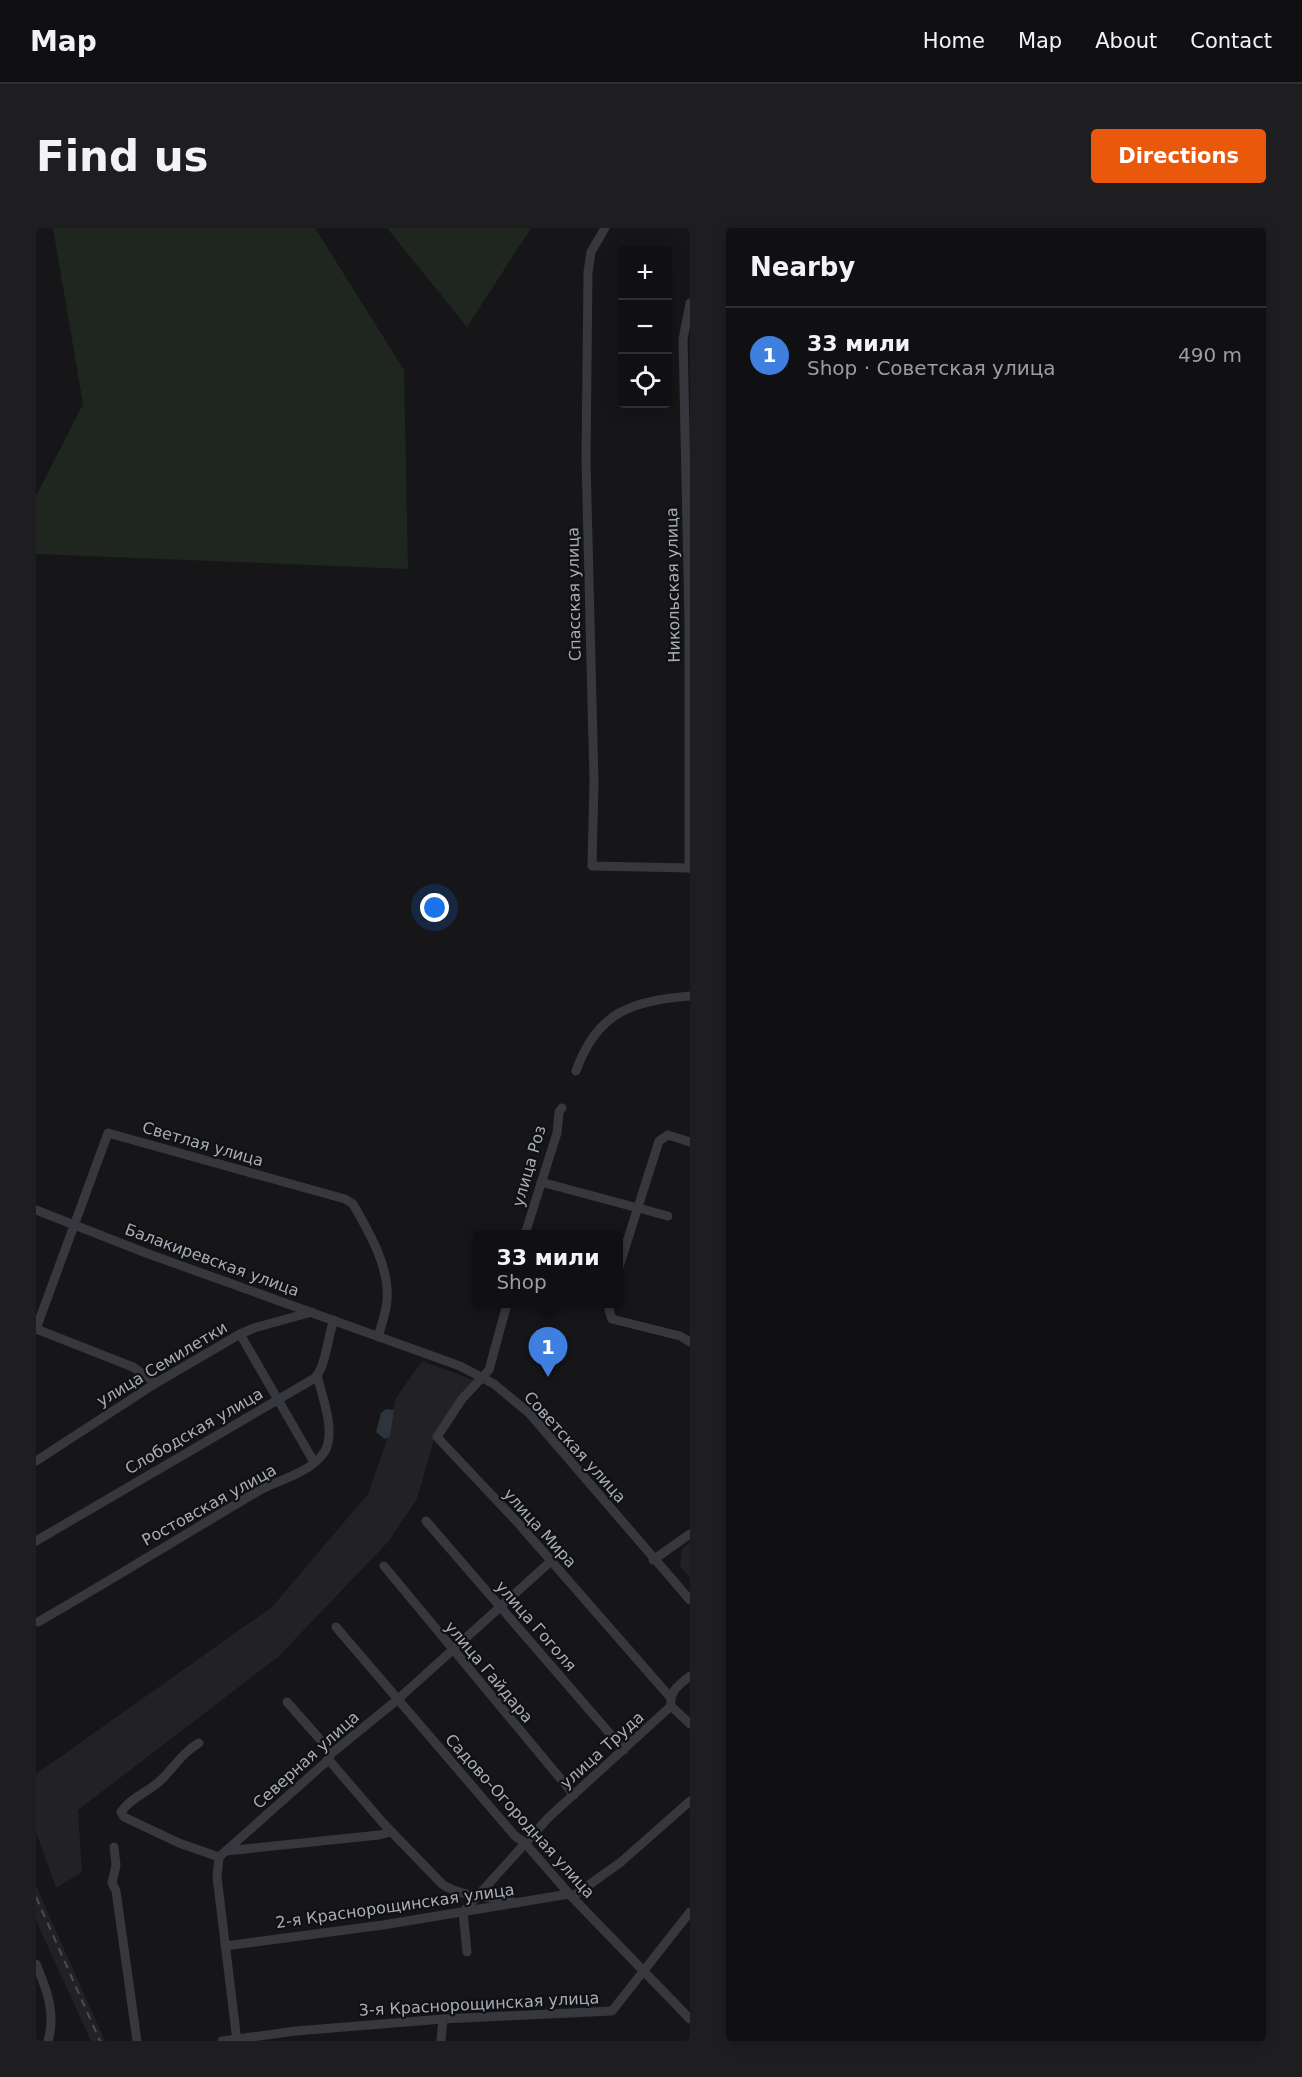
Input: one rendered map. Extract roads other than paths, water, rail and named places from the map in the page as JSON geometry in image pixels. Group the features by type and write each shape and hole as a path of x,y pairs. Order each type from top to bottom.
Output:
{"street":[{"name":"Спасская улица","path":"605,228 591,252 588,272 586,459 594,782 592,866 690,868"},
{"name":"Никольская улица","path":"690,303 683,339 689,619 690,868"},
{"path":"576,1071 594,1033 613,1016 628,1007 649,1001 690,996"},
{"name":"улица Роз","path":"526,1230 557,1133 559,1112 562,1108"},
{"name":"Светлая улица","path":"36,1329 108,1133 345,1199 353,1204 363,1221 386,1278 387,1301 378,1337"},
{"path":"623,1255 659,1141 668,1135 690,1142"},
{"path":"541,1182 668,1216"},
{"name":"Балакиревская улица","path":"36,1210 378,1337"},
{"path":"482,1377 489,1370 506,1308"},
{"path":"609,1308 612,1319 680,1336 690,1342"},
{"name":"улица Семилетки","path":"36,1461 156,1383 240,1334 312,1312"},
{"path":"317,1375 334,1320"},
{"path":"36,1329 133,1367 156,1383"},
{"path":"240,1334 314,1462"},
{"name":"Советская улица","path":"378,1337 482,1377 529,1413 653,1560 690,1600"},
{"name":"Слободская улица","path":"36,1541 304,1385 317,1375"},
{"name":"Ростовская улица","path":"38,1622 118,1577 156,1551 176,1542 188,1532 219,1516 257,1491 284,1480 314,1462 324,1453 329,1434 317,1375"},
{"name":"улица Мира","path":"482,1377 462,1399 437,1437 550,1562 690,1724"},
{"name":"улица Гоголя","path":"426,1521 624,1750"},
{"path":"653,1560 690,1534"},
{"name":"Северная улица","path":"223,1854 330,1756 397,1700 550,1562"},
{"name":"улица Гайдара","path":"384,1566 450,1650 574,1795"},
{"name":"Садово-Огородная улица","path":"336,1627 515,1836 524,1842 570,1895 690,2019"},
{"name":"улица Труда","path":"463,1912 524,1842 624,1750 670,1702 690,1676"},
{"path":"287,1702 391,1832 442,1884 451,1890 519,1903"},
{"path":"199,1743 186,1751 161,1780 126,1805 121,1812 124,1817 179,1843 223,1854 391,1832"},
{"path":"570,1895 621,1862 690,1801"},
{"path":"114,1846 116,1865 112,1883 116,1891 138,2041"},
{"path":"223,1854 217,1877 237,2040"},
{"name":"2-я Краснорощинская улица","path":"225,1946 570,1895"},
{"path":"463,1912 466,1952"},
{"name":"3-я Краснорощинская улица","path":"222,2041 443,2019 603,2013 618,2006 690,1912"},
{"path":"36,1964 48,1992 52,2013 48,2041"},
{"path":"441,2041 443,2019"}],"railway":[{"path":"36,1897 100,2041"}],"place":[{"name":"33 мили","path":"548,1377"}]}
